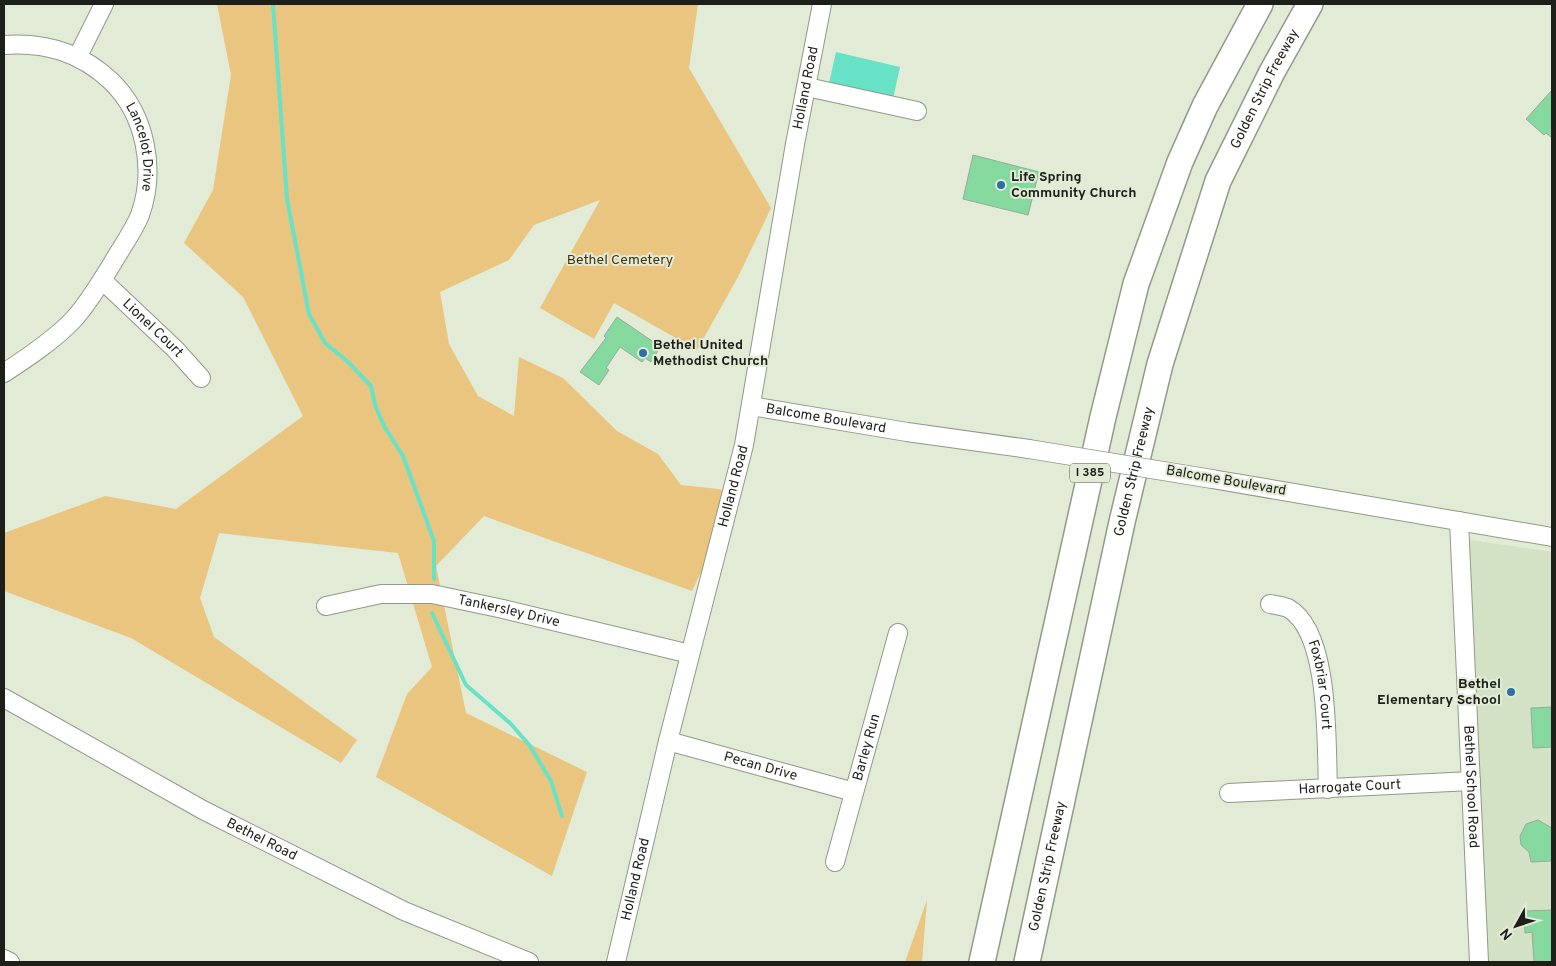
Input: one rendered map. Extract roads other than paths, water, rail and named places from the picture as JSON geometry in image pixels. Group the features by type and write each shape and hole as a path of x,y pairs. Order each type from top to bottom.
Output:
{"highway":[{"name":"I 385","path":"982,962 1103,417 1136,284 1180,162 1205,106 1260,4"},
{"name":"Golden Strip Freeway","path":"1027,962 1122,522 1160,364 1218,181 1272,72 1310,4"}],"street":[{"path":"78,56 104,4"},
{"name":"Holland Road","path":"616,962 668,741 732,495 752,406 795,144 822,4"},
{"name":"Lancelot Drive","path":"4,45 28,44 50,47 78,56 103,74 122,94 138,123 147,155 147,184 140,215 102,280 79,313 63,329 4,373"},
{"path":"807,87 917,111"},
{"name":"Lionel Court","path":"102,280 175,349 201,378"},
{"name":"Balcome Boulevard","path":"752,406 906,432 1029,449 1552,537"},
{"name":"Bethel School Road","path":"1459,521 1479,962"},
{"name":"Tankersley Drive","path":"326,606 381,594 432,594 690,654"},
{"name":"Foxbriar Court","path":"1270,604 1287,608 1294,612 1318,656 1324,693 1328,789"},
{"name":"Barley Run","path":"835,862 898,633"},
{"name":"Bethel Road","path":"4,698 204,810 395,907 529,962"},
{"name":"Pecan Drive","path":"668,741 854,792"},
{"name":"Harrogate Court","path":"1229,793 1470,781"},
{"path":"4,959 10,962"}],"water":[{"path":"836,52 900,67 893,99 829,83"}],"waterway":[{"path":"273,4 287,199 309,314 325,343 347,361 371,386 375,405 384,426 403,456 434,541 434,579"},
{"path":"432,613 466,685 511,724 530,746 551,781 562,816"}],"place":[{"name":"Life Spring Community Church","path":"1001,185"},
{"name":"Bethel United Methodist Church","path":"643,353"},
{"name":"Bethel Elementary School","path":"1511,692"}],"park label":[{"name":"Bethel Cemetery","path":"620,260"}]}
